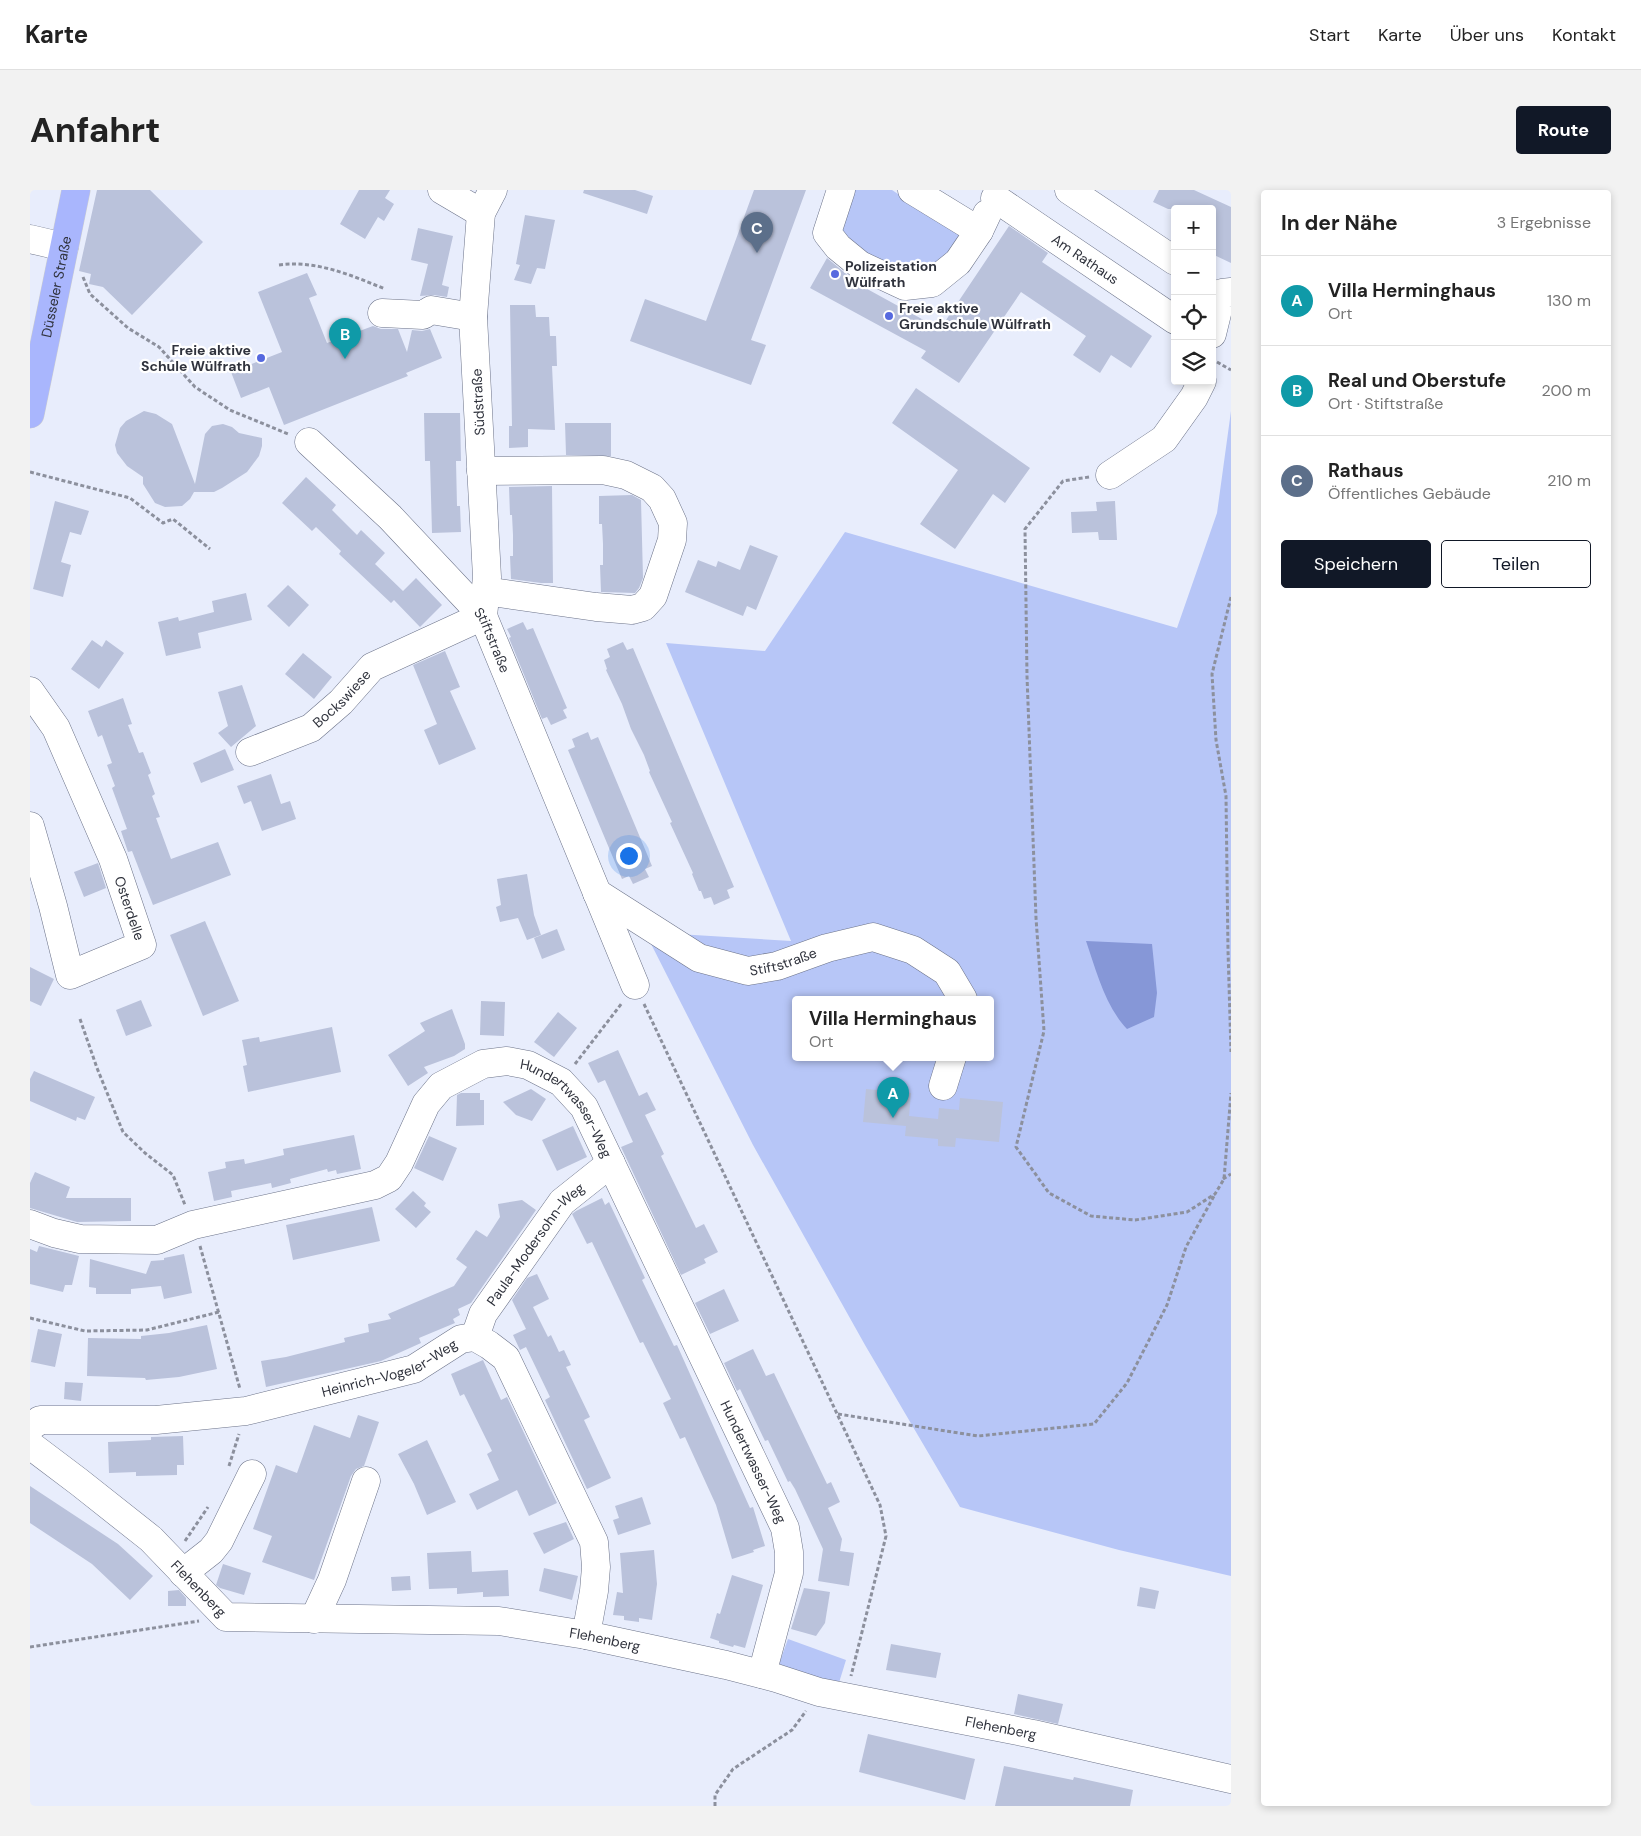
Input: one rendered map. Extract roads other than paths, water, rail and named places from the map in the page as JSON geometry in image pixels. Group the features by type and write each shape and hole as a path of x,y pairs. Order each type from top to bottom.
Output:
{"main road":[{"name":"Düsseler Straße","path":"30,414 76,190"}],"street":[{"path":"442,190 487,201"},
{"name":"Am Rathaus","path":"841,190 827,233 838,247 860,265 905,286 932,283 958,262 979,230 996,194 1171,317"},
{"path":"912,190 979,230"},
{"path":"1069,190 1171,258"},
{"name":"Südstraße","path":"484,603 487,577 473,317 487,201"},
{"path":"30,239 62,257"},
{"path":"1216,316 1222,290"},
{"path":"385,301 423,315 431,310 473,317"},
{"path":"1110,475 1164,439 1194,397 1200,385"},
{"name":"Stiftstraße","path":"308,442 484,603 597,893 635,985"},
{"path":"481,471 603,470 626,475 652,488 662,499 673,523 672,540 653,596 643,607 632,610 484,603"},
{"name":"Bockswiese","path":"250,752 311,728 341,702 372,667 484,603"},
{"name":"Osterdelle","path":"30,691 56,728 113,859 142,945 70,975 54,906 30,826"},
{"name":"Stiftstraße","path":"597,893 699,958 748,971 777,966 827,948 874,937 913,950 947,972 961,996"},
{"name":"Hundertwasser-Weg","path":"30,1224 54,1233 80,1239 157,1240 193,1225 375,1185 389,1178 426,1104 441,1086 483,1064 507,1061 528,1065 561,1082 584,1107 785,1528 790,1573 762,1674"},
{"path":"943,1086 951,1061"},
{"name":"Paula-Modersohn-Weg","path":"475,1337 484,1314 562,1202 611,1163"},
{"name":"Heinrich-Vogeler-Weg","path":"30,1427 40,1420 156,1420 246,1411 414,1369 462,1339 475,1337 489,1344 506,1358 594,1542 596,1566 594,1591 586,1635"},
{"name":"Flehenberg","path":"30,1445 151,1539 226,1617 499,1621 586,1635 762,1674 819,1692 1033,1734 1231,1778"},
{"path":"183,1573 211,1551 219,1541 252,1474"},
{"path":"314,1619 332,1580 366,1482"}],"place":[{"name":"Rathaus","path":"757,253"},
{"name":"Polizeistation Wülfrath","path":"835,274"},
{"name":"Freie aktive Grundschule Wülfrath","path":"889,316"},
{"name":"Freie aktive Schule Wülfrath","path":"261,358"},
{"name":"Real und Oberstufe","path":"345,359"},
{"name":"Villa Herminghaus","path":"893,1118"}]}
